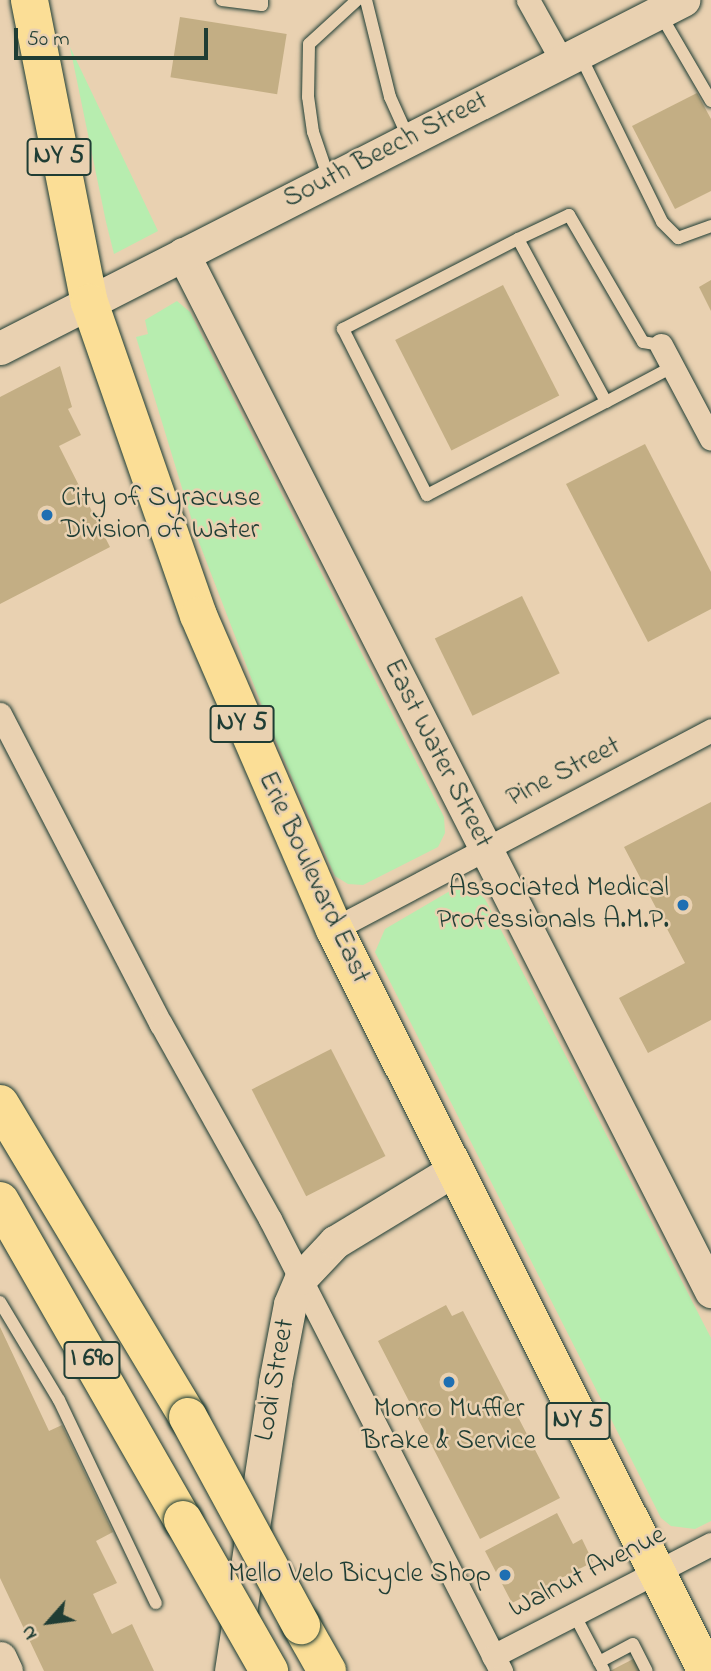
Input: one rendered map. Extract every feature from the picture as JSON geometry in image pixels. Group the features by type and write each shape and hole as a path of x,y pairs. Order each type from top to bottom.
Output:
{"highway":[{"name":"I 690","path":"0,1104 188,1417 327,1671"},
{"name":"I 690","path":"0,1201 269,1671"}],"main road":[{"name":"Erie Boulevard East","path":"29,0 89,302 198,615 334,929 654,1574 706,1671"}],"street":[{"path":"528,0 571,57"},
{"name":"South Beech Street","path":"0,348 671,6"},
{"name":"East Water Street","path":"183,254 711,1291"},
{"path":"661,345 711,439"},
{"path":"0,714 161,1024 301,1278 497,1664"},
{"name":"Pine Street","path":"334,929 711,730"},
{"name":"Lodi Street","path":"231,1671 275,1381 290,1304 301,1278 335,1242 454,1170"},
{"name":"Walnut Avenue","path":"497,1664 574,1614 711,1545"},
{"path":"0,1658 6,1671"}],"lane":[{"path":"222,0 262,5 262,0"},
{"path":"329,180 308,97 309,44 357,0"},
{"path":"366,0 390,97 410,139"},
{"path":"671,6 711,101"},
{"path":"571,57 662,222 678,238 711,226"},
{"path":"661,345 643,342 569,215 343,329 427,495 672,367"},
{"path":"518,239 606,402"},
{"path":"0,1301 59,1400 156,1603"},
{"path":"574,1614 601,1667 633,1644 647,1671"}],"green space":[{"path":"70,47 158,231 114,254 106,222"},
{"path":"177,301 190,312 444,817 445,833 438,847 363,885 348,884 335,876 272,732 197,537 136,337 148,334 145,320"},
{"path":"470,886 485,899 711,1338 711,1521 695,1529 671,1526 661,1518 375,952 385,929 455,888"}],"building":[{"path":"180,17 287,34 277,94 170,77"},
{"path":"697,93 711,119 711,191 675,209 632,126"},
{"path":"711,280 711,311 699,287"},
{"path":"503,285 559,395 451,450 395,340"},
{"name":"City of Syracuse Division of Water","path":"60,366 72,407 68,409 81,435 59,446 110,547 0,604 0,397"},
{"path":"645,444 711,572 711,609 648,642 566,484"},
{"path":"522,596 560,673 473,716 435,639"},
{"name":"Associated Medical Professionals A.M.P.","path":"711,802 711,1020 648,1053 619,998 685,963 624,847"},
{"path":"331,1049 385,1156 306,1196 252,1089"},
{"name":"Monro Muffler Brake & Service","path":"446,1305 452,1316 463,1311 560,1498 480,1539 378,1341"},
{"path":"0,1327 49,1431 62,1425 113,1532 96,1541 117,1583 93,1594 112,1634 132,1624 154,1671 44,1671 0,1578"},
{"path":"557,1513 573,1544 582,1539 593,1562 512,1603 485,1551"},
{"path":"637,1657 644,1671 610,1671"}],"place":[{"name":"City of Syracuse Division of Water","path":"47,515"},
{"name":"Associated Medical Professionals A.M.P.","path":"683,905"},
{"name":"Monro Muffler Brake & Service","path":"449,1382"},
{"name":"Mello Velo Bicycle Shop","path":"505,1575"}]}
